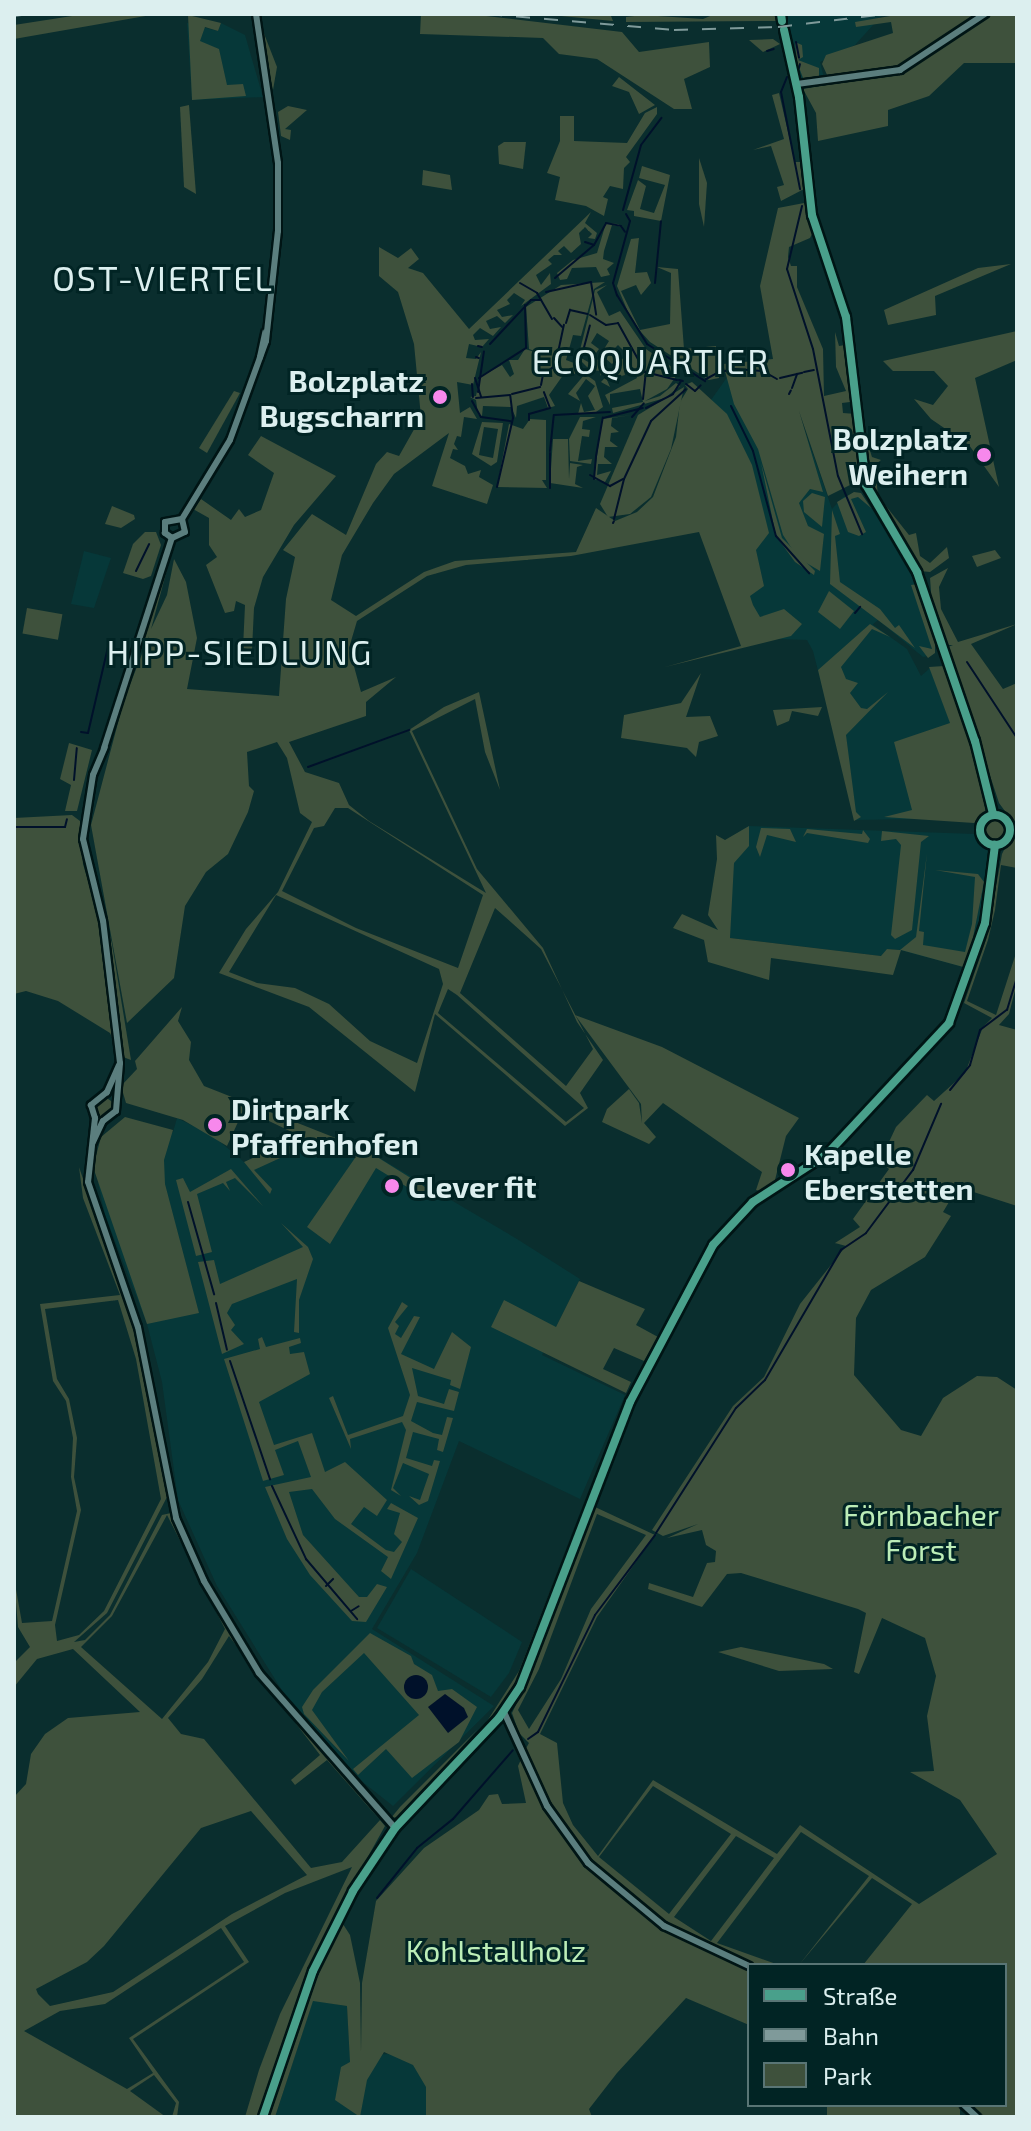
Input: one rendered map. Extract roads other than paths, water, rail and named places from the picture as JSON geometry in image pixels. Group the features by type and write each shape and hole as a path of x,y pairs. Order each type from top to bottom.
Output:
{"main road":[{"path":"782,21 797,84 812,215 846,317 866,485 917,572 980,758 993,814"},
{"path":"993,814 1006,820 1010,829 1007,838 995,845"},
{"path":"993,814 979,829 982,838 995,845"},
{"path":"263,2117 329,1935 395,1828 504,1712 529,1668 614,1444 647,1370 722,1234 753,1202 827,1154 927,1053 949,1023 981,938 995,845"}],"street":[{"path":"89,1148 103,1121 114,1115 119,1065 103,921 84,849 86,811 172,538 185,532 182,519 230,440 260,358 265,333 278,231 278,163 256,14"},
{"path":"797,84 900,70 985,14"},
{"path":"172,538 165,533 165,522 182,519"},
{"path":"119,1065 104,1095 92,1102 95,1118 89,1148 92,1201 138,1327 167,1486 182,1532 259,1673 395,1828"},
{"path":"104,1095 114,1101"},
{"path":"95,1118 103,1121"},
{"path":"504,1712 547,1806 588,1863 664,1926 747,1965"}],"waterway":[{"path":"796,42 799,58"},
{"path":"767,51 774,49"},
{"path":"799,68 800,64"},
{"path":"787,77 781,92 800,189"},
{"path":"623,210 641,145 661,118"},
{"path":"802,206 787,269 813,349 838,476 862,534"},
{"path":"626,214 630,221 613,283 617,295 647,344 705,381"},
{"path":"655,283 661,221"},
{"path":"555,278 594,245 606,223 621,226 625,232"},
{"path":"585,242 594,245"},
{"path":"546,292 591,282 596,315"},
{"path":"520,283 537,293 552,319"},
{"path":"490,344 531,300 541,300"},
{"path":"525,305 526,347"},
{"path":"566,323 570,310 588,314"},
{"path":"590,315 606,325 618,323 645,372 677,380"},
{"path":"554,318 562,327"},
{"path":"556,362 564,325"},
{"path":"579,366 590,325"},
{"path":"478,346 482,347"},
{"path":"479,378 526,348"},
{"path":"478,392 484,351"},
{"path":"541,385 543,375 556,365"},
{"path":"725,371 731,369"},
{"path":"734,369 763,371 777,379"},
{"path":"804,372 814,370"},
{"path":"643,399 646,372"},
{"path":"706,379 719,372"},
{"path":"780,378 802,373"},
{"path":"792,388 797,374"},
{"path":"475,378 481,397"},
{"path":"679,380 683,381"},
{"path":"646,408 673,394 681,381"},
{"path":"472,384 473,397"},
{"path":"686,384 695,391 701,385"},
{"path":"512,394 540,387"},
{"path":"614,519 624,479 651,421 686,389"},
{"path":"789,394 791,390"},
{"path":"529,420 529,414 550,408 544,392"},
{"path":"476,398 510,395"},
{"path":"497,487 513,418 510,395"},
{"path":"472,401 481,417 511,421"},
{"path":"632,417 644,403"},
{"path":"731,406 753,451 776,536 809,573"},
{"path":"596,456 603,418 643,408"},
{"path":"550,451 554,415 610,412"},
{"path":"550,453 550,488"},
{"path":"594,479 596,457"},
{"path":"590,475 610,486 623,479"},
{"path":"136,571 149,544"},
{"path":"855,613 860,607"},
{"path":"81,732 88,733 108,647"},
{"path":"967,662 1017,738"},
{"path":"308,767 409,730"},
{"path":"74,780 77,748"},
{"path":"14,827 65,827 67,819"},
{"path":"950,1090 970,1065 980,1030 1007,1010 1017,977"},
{"path":"656,1533 736,1408 765,1380 841,1250 866,1233 913,1170 941,1104"},
{"path":"188,1202 214,1294"},
{"path":"216,1303 227,1350"},
{"path":"230,1361 270,1479"},
{"path":"548,1605 607,1450"},
{"path":"272,1486 306,1559 357,1619"},
{"path":"528,1739 538,1732 595,1615 655,1535"},
{"path":"326,1586 333,1579"},
{"path":"351,1611 359,1606"},
{"path":"377,1898 417,1848 453,1819 513,1750"}],"railway":[{"path":"14,16 29,14"},
{"path":"488,14 674,30 778,27 886,14"}],"place":[{"name":"Bolzplatz Bugscharrn","path":"440,397"},
{"name":"Bolzplatz Weihern","path":"984,455"},
{"name":"Dirtpark Pfaffenhofen","path":"215,1125"},
{"name":"Kapelle Eberstetten","path":"788,1170"},
{"name":"Clever fit","path":"392,1186"}],"district":[{"name":"OST-VIERTEL","path":"163,278"},
{"name":"ECOQUARTIER","path":"651,361"},
{"name":"HIPP-SIEDLUNG","path":"240,652"}],"park label":[{"name":"Förnbacher Forst","path":"921,1531"},
{"name":"Kohlstallholz","path":"496,1950"}]}
